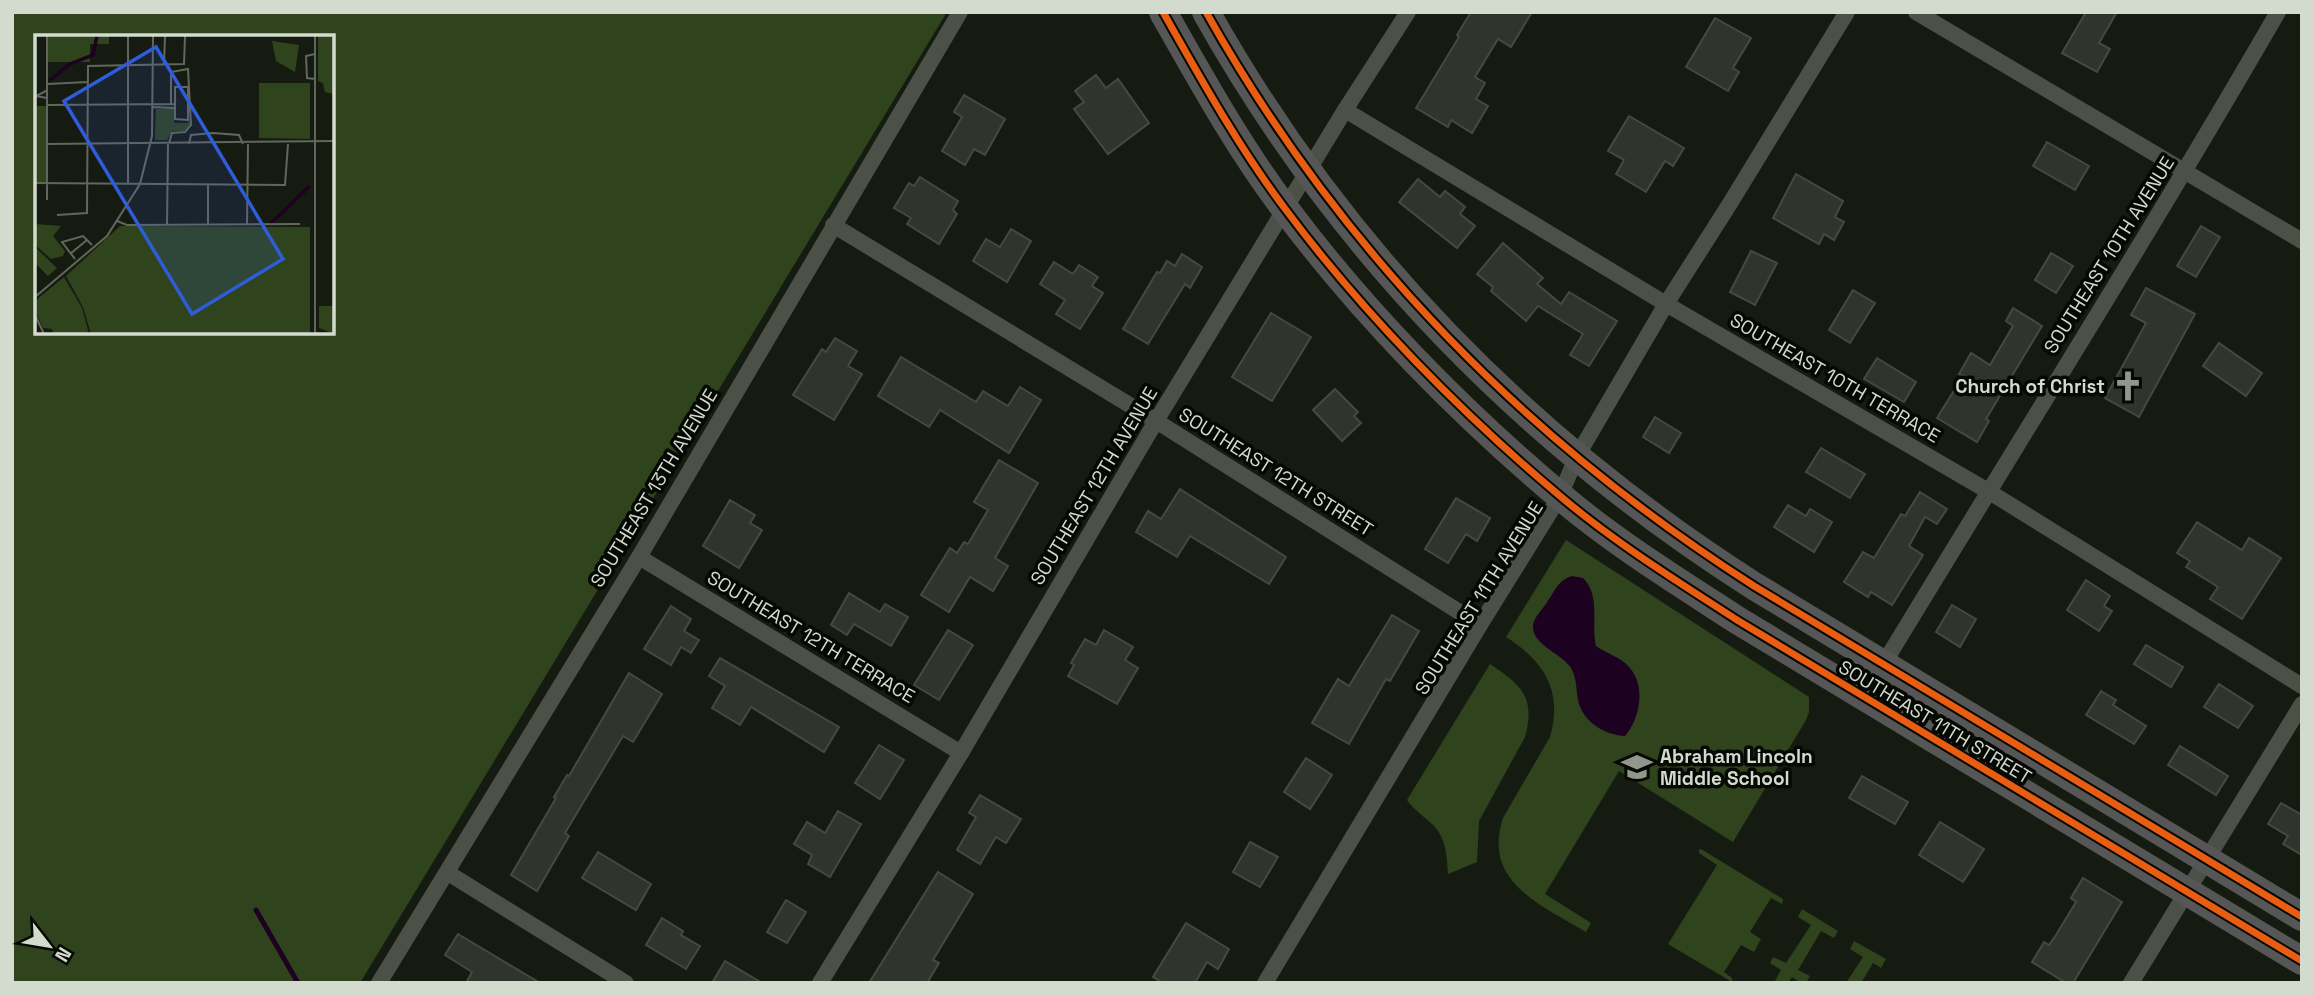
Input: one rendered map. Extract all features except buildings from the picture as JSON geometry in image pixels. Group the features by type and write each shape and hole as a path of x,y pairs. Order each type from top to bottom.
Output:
{"highway":[{"name":"SOUTHEAST 11TH STREET","path":"1163,12 1224,116 1286,210 1412,356 1560,496 1671,577 1863,698 2302,961"},
{"name":"SOUTHEAST 11TH STREET","path":"1206,12 1265,111 1307,174 1375,257 1436,326 1502,393 1576,458 1635,505 1696,548 1858,650 2302,917"},
{"path":"1839,682 1858,650"}],"street":[{"name":"SOUTHEAST 13TH AVENUE","path":"379,983 639,557 960,12"},
{"name":"SOUTHEAST 12TH AVENUE","path":"820,983 961,753 1345,110 1408,12"},
{"name":"SOUTHEAST 11TH AVENUE","path":"1265,983 1560,496 1576,458 1666,304 1730,205 1847,12"},
{"path":"1916,12 2251,208 2302,241"},
{"name":"SOUTHEAST 10TH AVENUE","path":"1863,698 1987,491 2186,172 2278,12"},
{"name":"SOUTHEAST 10TH TERRACE","path":"1345,110 1666,304 1987,491 2302,686"},
{"name":"SOUTHEAST 12TH STREET","path":"833,225 1157,421 1480,625"},
{"name":"SOUTHEAST 12TH TERRACE","path":"639,557 961,753"},
{"path":"2136,981 2186,892 2302,704"},
{"path":"448,873 626,983"}],"green space":[{"path":"12,12 947,12 360,983 12,983"},
{"path":"1566,540 1809,697 1806,720 1733,842 1619,771 1545,894 1591,923 1586,932 1534,901 1520,889 1508,875 1501,859 1499,840 1503,818 1550,737 1554,705 1548,679 1540,667 1506,637"},
{"path":"1490,664 1523,693 1529,712 1528,723 1525,737 1479,821 1477,862 1448,874 1446,853 1440,834 1407,800"},
{"path":"1701,849 1783,899 1782,904 1771,898 1750,932 1761,939 1754,952 1741,945 1724,972 1732,978 1732,982 1668,944 1717,865 1699,853"},
{"path":"1802,909 1838,931 1834,938 1821,931 1798,970 1810,976 1806,983 1792,977 1788,983 1774,983 1781,970 1770,963 1773,957 1786,963 1811,925 1798,917"},
{"path":"1854,941 1886,959 1881,968 1873,963 1861,983 1846,983 1863,957 1850,949"}],"shaded area":[{"path":"1572,576 1583,578 1592,593 1596,646 1626,664 1638,684 1637,712 1625,736 1602,730 1589,720 1580,708 1571,668 1542,644 1534,632 1533,625 1537,616 1560,583"}],"waterway":[{"path":"256,910 298,983"}],"cycle path":[{"path":"1163,12 1252,162 1286,210 1347,286 1450,396 1560,496 1624,545 1737,620 2302,961"},
{"path":"1206,12 1259,99 1316,182 1378,260 1444,334 1515,403 1590,468 1670,529 1754,586 2302,917"}],"place":[{"name":"Church of Christ","path":"2128,386"},
{"name":"Abraham Lincoln Middle School","path":"1637,767"}]}
